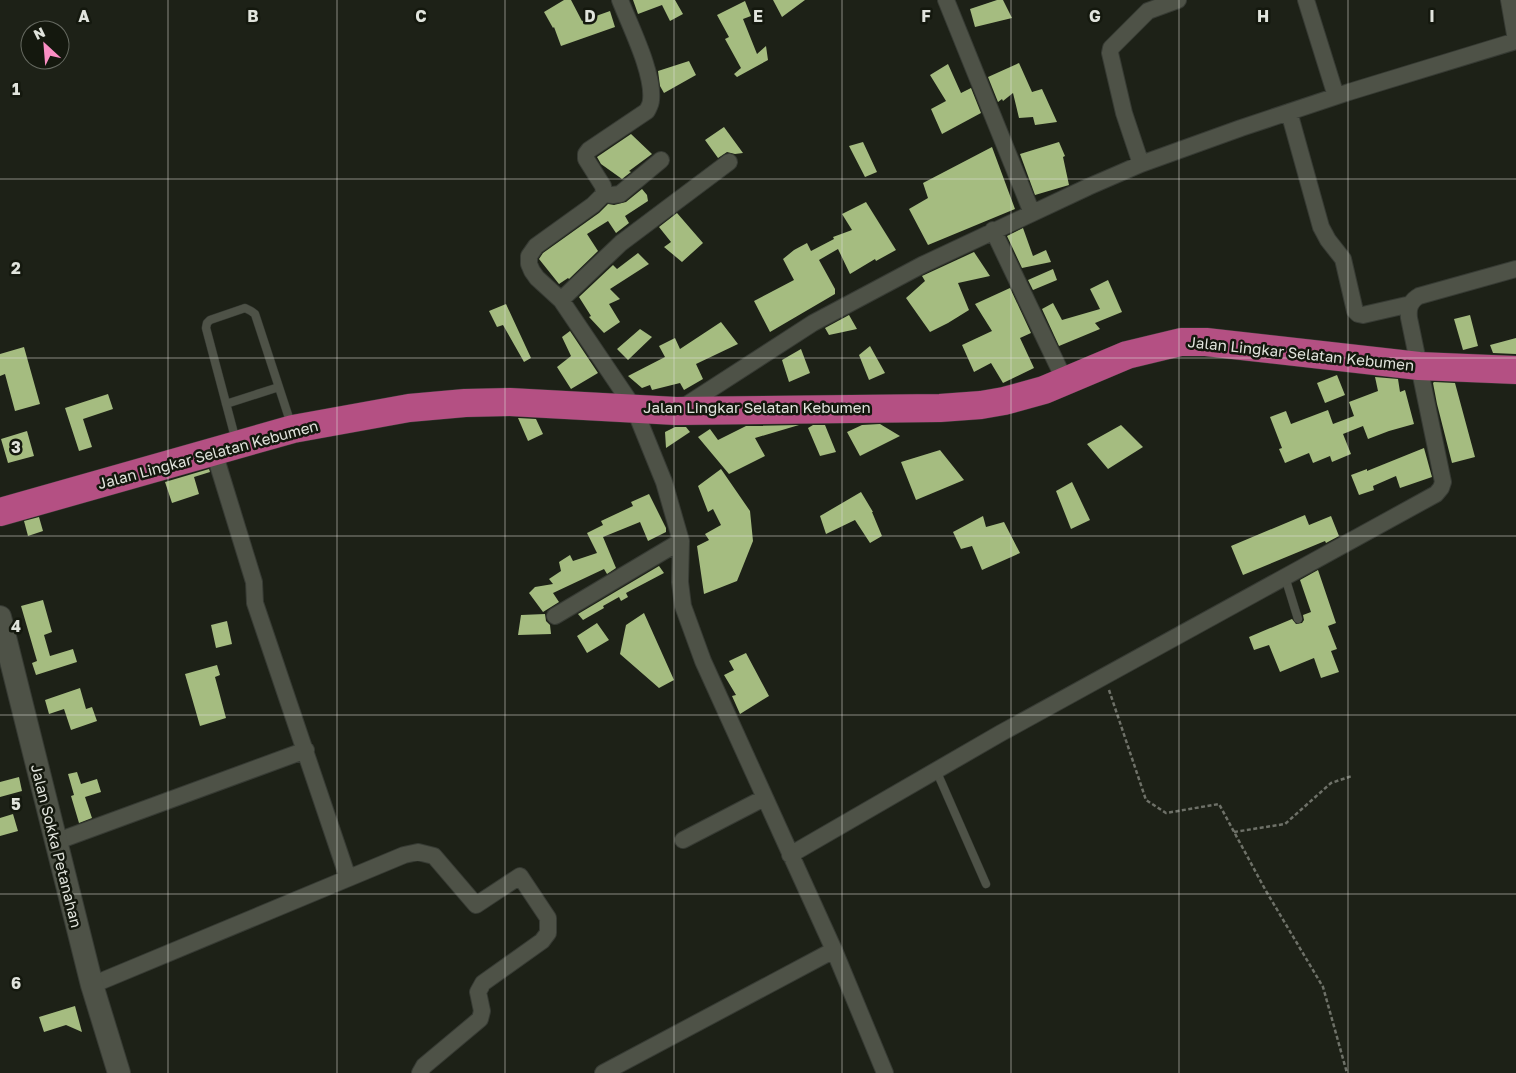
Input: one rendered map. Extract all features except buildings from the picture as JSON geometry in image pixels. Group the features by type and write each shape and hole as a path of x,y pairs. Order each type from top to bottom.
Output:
{"highway":[{"name":"Jalan Lingkar Selatan Kebumen","path":"0,512 293,429 409,408 466,403 510,402 676,411 940,408 981,405 1044,390 1127,356 1181,342 1206,342 1419,366 1516,370"}],"main road":[{"name":"Jalan Sokka Petanahan","path":"0,617 92,986 119,1073"}],"street":[{"path":"620,0 648,73 651,102 647,110 586,154 586,158 603,186 604,194 594,205 536,246 529,256 529,264 537,278 561,300 634,408 664,482 681,541 680,582 682,606 703,661 834,950 885,1073"},
{"path":"946,0 1032,213"},
{"path":"1141,164 1124,113 1110,53 1111,48 1148,11 1178,0"},
{"path":"1306,0 1336,96"},
{"path":"676,411 813,323 922,265 993,230 1141,164 1336,96 1516,40 1508,0"},
{"path":"1289,112 1322,227 1328,240 1343,259 1355,311 1363,315 1411,304"},
{"path":"604,194 620,194 661,160"},
{"path":"561,300 621,243 729,162"},
{"path":"993,230 1065,381"},
{"path":"790,855 936,770 1104,676 1436,494 1441,488 1442,482 1409,318 1411,304 1419,296 1516,269"},
{"path":"225,449 254,582 254,603 306,750 348,878"},
{"path":"555,616 681,541"},
{"path":"55,842 306,750"},
{"path":"683,840 764,798"},
{"path":"92,986 404,855 418,852 434,856 476,905 520,876 548,918 548,933 542,941 484,984 478,992 482,1011 480,1019 424,1066 420,1073"},
{"path":"603,1073 834,950"}],"lane":[{"path":"225,449 226,404 206,328 210,320 245,308 255,314 293,429"},
{"path":"226,404 279,387"},
{"path":"1285,577 1298,619"},
{"path":"936,770 986,884"}],"path":[{"path":"1104,676 1146,800 1166,813 1218,804 1323,987 1347,1073"},
{"path":"1234,832 1285,824 1331,783 1352,776"}]}
